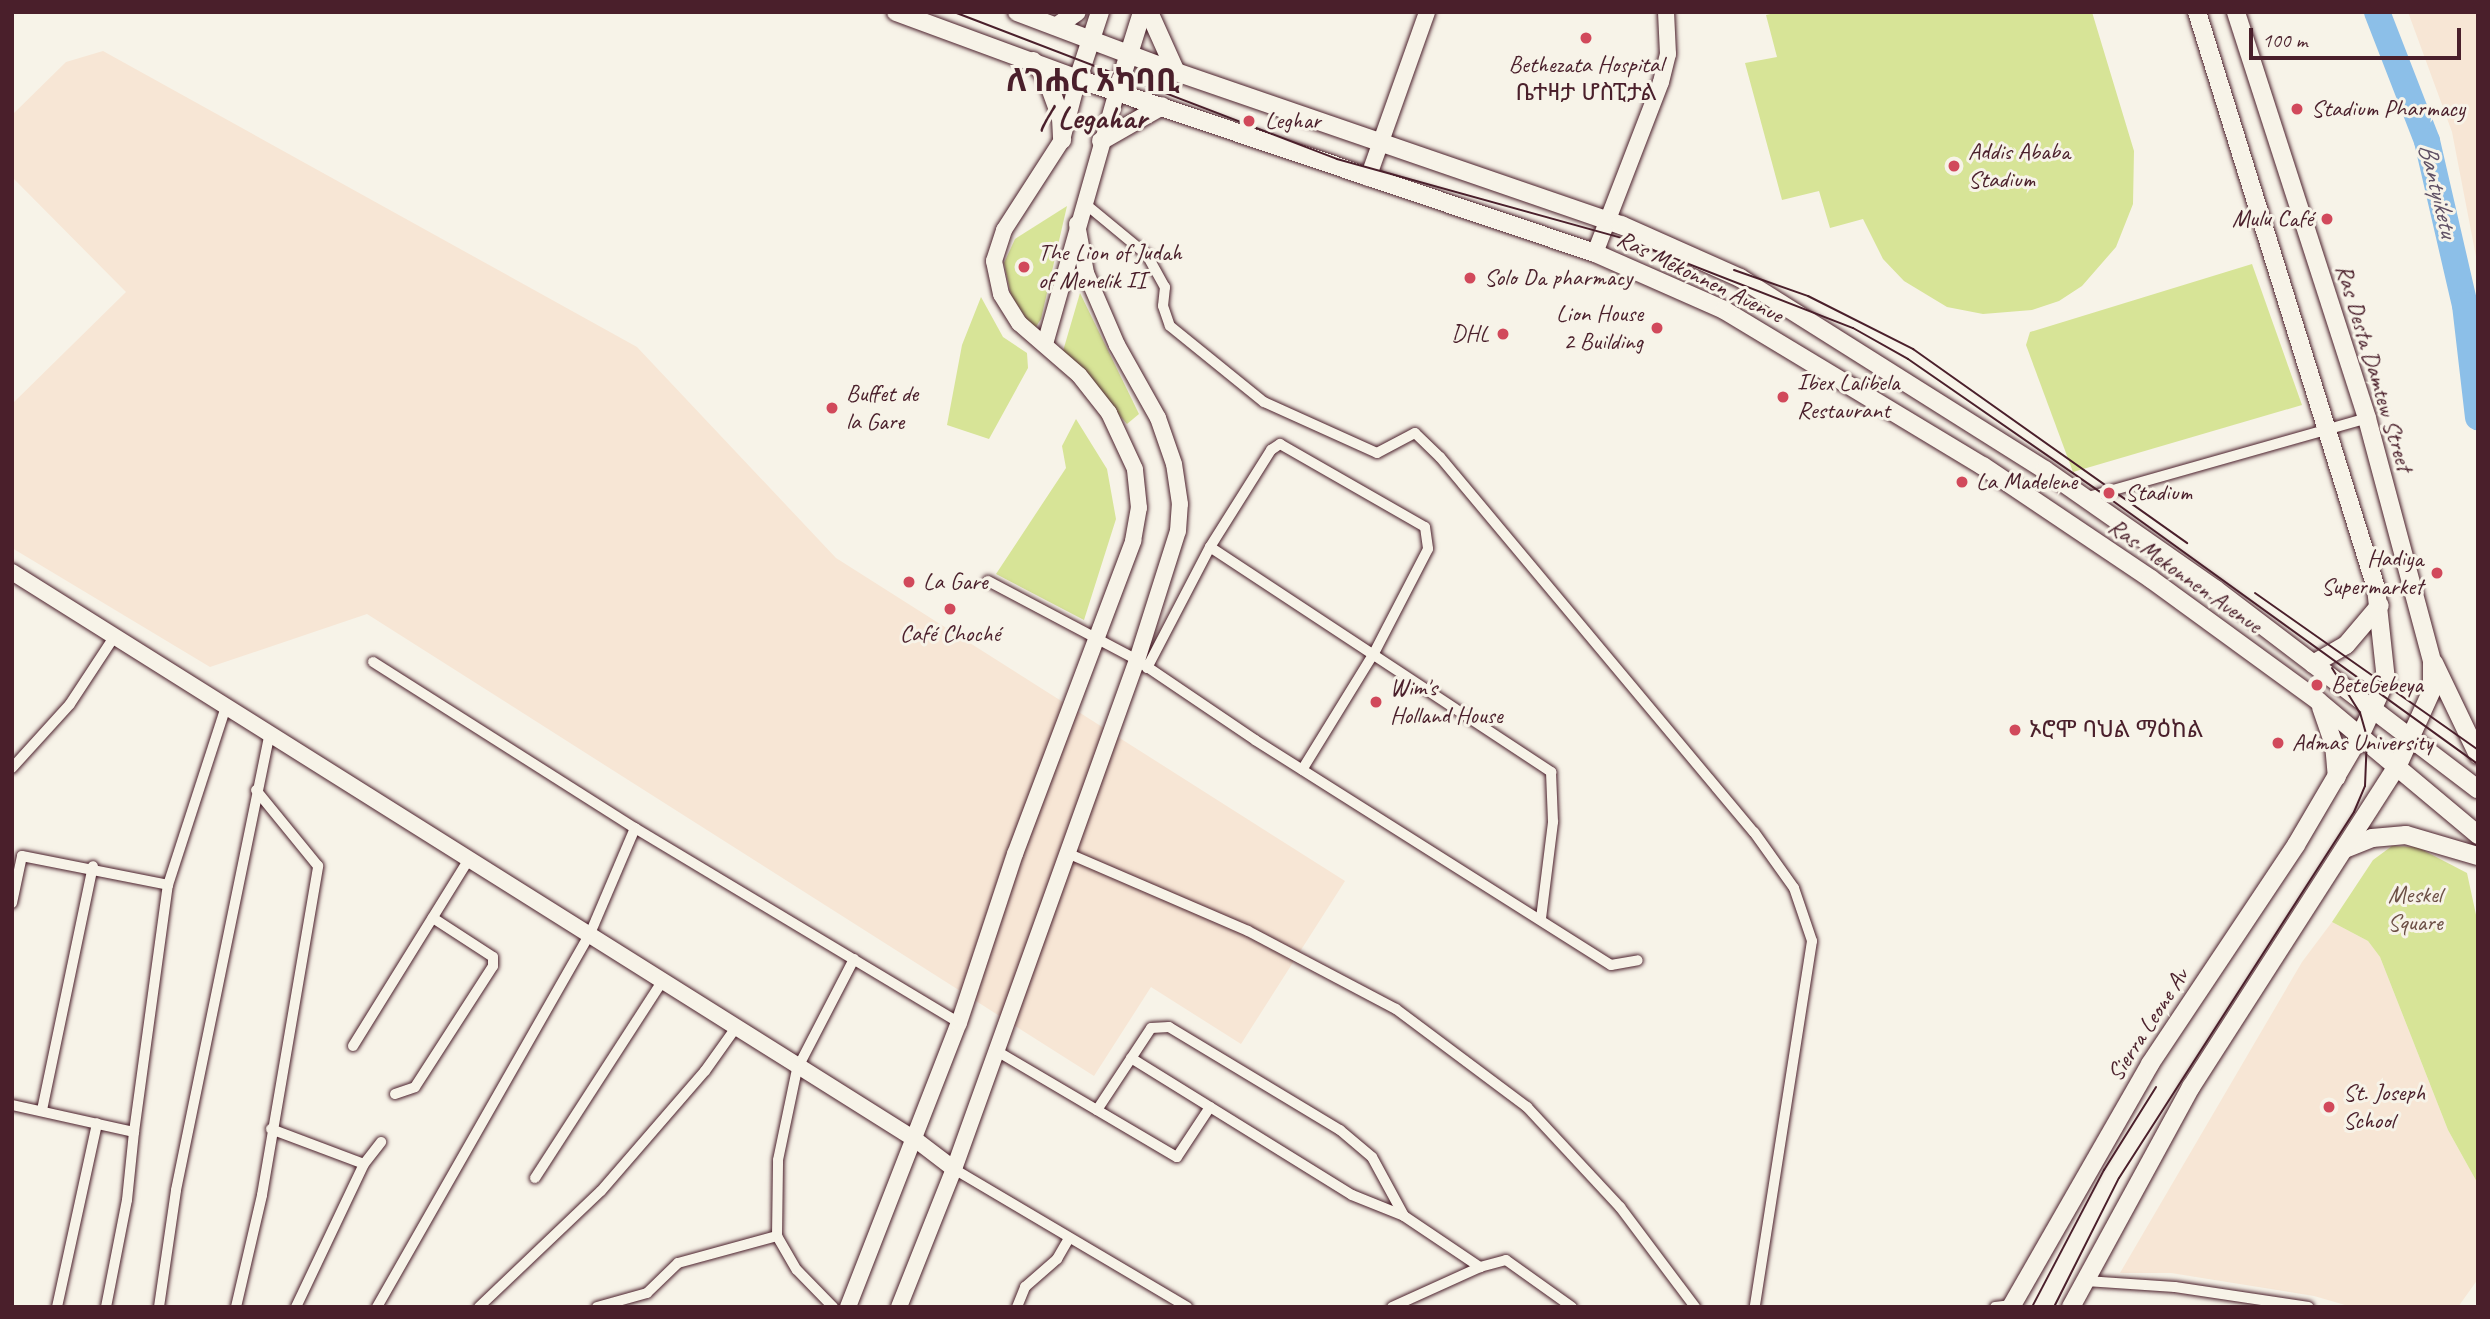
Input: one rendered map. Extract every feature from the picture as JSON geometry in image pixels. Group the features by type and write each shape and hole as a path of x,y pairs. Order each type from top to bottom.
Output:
{"main road":[{"name":"Ras Mekonnen Avenue","path":"897,12 1078,79 1595,253 1724,310 1938,438 2151,579 2318,701 2398,765 2478,835"},
{"name":"Ras Mekonnen Avenue","path":"1017,12 1176,72 1380,144 1466,169 1690,252 1779,300 2085,498 2478,789"},
{"path":"1057,26 1077,12"},
{"path":"848,1307 916,1140 959,1023 1015,854 1133,541 1139,508 1135,469 1109,412 1079,375 1019,323 1001,294 994,261 1004,230 1062,140 1090,38 1100,12"},
{"path":"1045,344 1058,312 1083,202 1142,12"},
{"path":"1149,12 1176,72"},
{"path":"1368,178 1427,12"},
{"path":"1595,253 1661,82 1668,54 1667,12"},
{"path":"2197,12 2329,430 2380,605 2386,680 2373,709"},
{"name":"Ras Desta Damtew Street","path":"2071,1307 2191,1087 2398,765 2430,700 2432,661 2367,418 2236,12"},
{"path":"1033,61 1046,78 1062,118 1062,140"},
{"path":"1101,141 1163,106"},
{"path":"899,1307 954,1169 1066,853 1142,664 1173,552 1180,504 1174,464 1158,418 1117,345 1086,274 1077,224"},
{"path":"12,572 270,732 797,1069 916,1140 954,1169"},
{"path":"2312,664 2346,645 2380,605"},
{"path":"2432,661 2478,755"},
{"path":"2318,701 2332,735 2337,777"},
{"name":"Sierra Leone Av","path":"2006,1306 2150,1064 2337,777 2373,709"},
{"path":"2345,849 2372,838 2406,835 2478,856"}],"street":[{"path":"1083,202 1147,255 1165,287 1163,306 1170,326 1264,402 1377,453 1415,433 1440,457 1731,805 1794,888 1812,941 1755,1307"},
{"path":"2085,498 2367,418"},
{"path":"1142,664 1210,547 1271,450 1280,444 1425,527 1427,549 1374,653 1302,770"},
{"path":"1210,547 1551,772 1553,822 1541,919"},
{"path":"988,581 1098,637 1142,664 1302,770 1611,965 1638,960"},
{"path":"12,768 70,704 114,637"},
{"path":"373,662 635,828 959,1023"},
{"path":"106,1307 127,1200 168,885 226,706"},
{"path":"159,1307 176,1190 270,732"},
{"path":"236,1307 262,1195 271,1129 318,866 256,790"},
{"path":"377,1307 589,936 635,828"},
{"path":"1066,853 1248,931 1396,1009 1527,1107 1620,1207 1695,1307"},
{"path":"12,903 22,856 93,866 168,885"},
{"path":"354,1046 469,859"},
{"path":"42,1110 93,866"},
{"path":"395,1094 415,1087 493,966 493,957 433,918"},
{"path":"833,1307 797,1270 777,1236 778,1160 797,1069 854,959"},
{"path":"535,1178 662,983"},
{"path":"1097,1110 1151,1028 1169,1027 1340,1130 1372,1157 1404,1216"},
{"path":"478,1307 601,1191 705,1071 735,1029"},
{"path":"995,1050 1177,1157 1210,1107"},
{"path":"1131,1058 1352,1195 1404,1216 1480,1267"},
{"path":"12,1105 134,1132"},
{"path":"57,1307 97,1123"},
{"path":"271,1129 364,1164"},
{"path":"296,1307 364,1164 381,1142"},
{"path":"954,1169 1068,1240 1187,1307"},
{"path":"597,1307 647,1293 678,1263 777,1236"},
{"path":"1017,1307 1025,1287 1057,1259 1068,1240"},
{"path":"1392,1307 1480,1267 1513,1262 1572,1307"},
{"path":"2085,1281 2175,1287 2309,1307"}],"shaded area":[{"path":"2408,12 2478,12 2478,267 2452,132"},
{"path":"103,51 637,347 836,558 1345,881 1241,1044 1151,987 1094,1076 367,614 210,667 12,548 12,404 126,292 12,177 12,115 66,62"},
{"name":"St. Joseph School","path":"2332,922 2368,941 2380,957 2448,1130 2478,1184 2478,1279 2458,1307 2352,1307 2314,1296 2171,1273 2120,1273 2302,962"}],"green space":[{"name":"Addis Ababa Stadium","path":"1779,12 2092,12 2134,151 2133,204 2116,247 2082,286 2059,301 2032,310 1983,314 1947,307 1904,281 1883,259 1863,219 1830,228 1819,191 1782,200 1745,63 1777,57 1766,15"},
{"path":"1067,206 1041,319 1034,330 1011,295 1004,263 1015,239"},
{"path":"2252,264 2302,405 2073,472 2026,345 2030,332"},
{"path":"1080,293 1139,414 1127,424 1063,351"},
{"path":"981,297 1003,337 1027,353 1028,368 989,439 947,425 962,345"},
{"path":"1076,419 1107,469 1116,519 1084,620 996,574 1066,468 1062,446"},
{"name":"Meskel Square","path":"2392,846 2417,847 2467,873 2478,924 2478,1184 2448,1130 2380,957 2368,941 2332,922 2373,860"}],"waterway":[{"name":"Bantyiketu","path":"2377,12 2427,141 2465,305 2478,417"}],"tram line":[{"path":"954,12 1337,159 1622,238 1853,328 1908,359 2106,496 2478,764"},
{"path":"1734,270 1808,296 1913,349 2187,543"},
{"path":"2255,593 2478,750"},
{"path":"2054,1307 2119,1178 2354,812 2365,786 2367,737 2360,713 2332,668"},
{"path":"2032,1307 2104,1170 2156,1087"}],"place":[{"name":"Bethezata Hospital ቤተዛታ ሆስፒታል","path":"1586,38"},
{"name":"Stadium Pharmacy","path":"2297,109"},
{"name":"Leghar","path":"1249,121"},
{"name":"Addis Ababa Stadium","path":"1954,166"},
{"name":"Mulu Café","path":"2327,219"},
{"name":"The Lion of Judah of Menelik II","path":"1024,267"},
{"name":"Solo Da pharmacy","path":"1470,278"},
{"name":"Lion House 2 Building","path":"1657,328"},
{"name":"DHL","path":"1503,334"},
{"name":"Ibex Lalibela Restaurant","path":"1783,397"},
{"name":"Buffet de la Gare","path":"832,408"},
{"name":"La Madelene","path":"1962,482"},
{"name":"Stadium","path":"2109,493"},
{"name":"Hadiya Supermarket","path":"2437,573"},
{"name":"La Gare","path":"909,582"},
{"name":"Café Choché","path":"950,609"},
{"name":"BeteGebeya","path":"2317,685"},
{"name":"Wim's Holland House","path":"1376,702"},
{"name":"ኦሮሞ ባህል ማዕከል","path":"2015,730"},
{"name":"Admas University","path":"2278,743"},
{"name":"St. Joseph School","path":"2329,1107"}],"district":[{"name":"ለገሐር አካባቢ / Legahar","path":"1093,100"}]}
